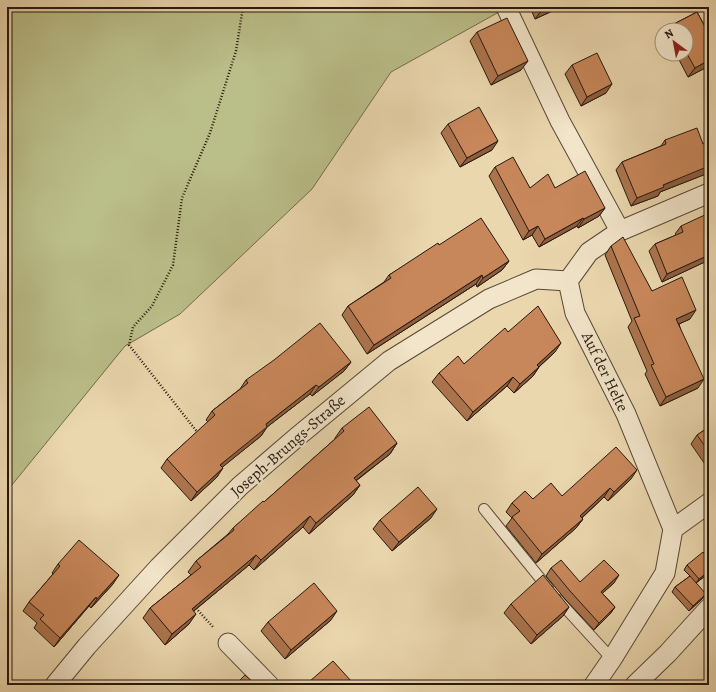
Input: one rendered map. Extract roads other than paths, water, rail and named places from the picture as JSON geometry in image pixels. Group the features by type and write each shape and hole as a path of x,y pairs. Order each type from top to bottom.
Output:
{"street":[{"path":"506,7 560,121 620,231"},
{"path":"568,281 588,252 620,231 709,193"},
{"name":"Joseph-Brungs-Straße","path":"55,685 87,646 159,567 240,486 389,360 489,299 536,279 568,281"},
{"name":"Auf der Helte","path":"568,281 575,313 626,414 673,528"},
{"path":"594,685 612,659 665,573 673,528 709,503"},
{"path":"636,685 668,653 709,608"},
{"path":"228,643 269,685"}],"lane":[{"path":"484,509 560,603 612,659"}]}
